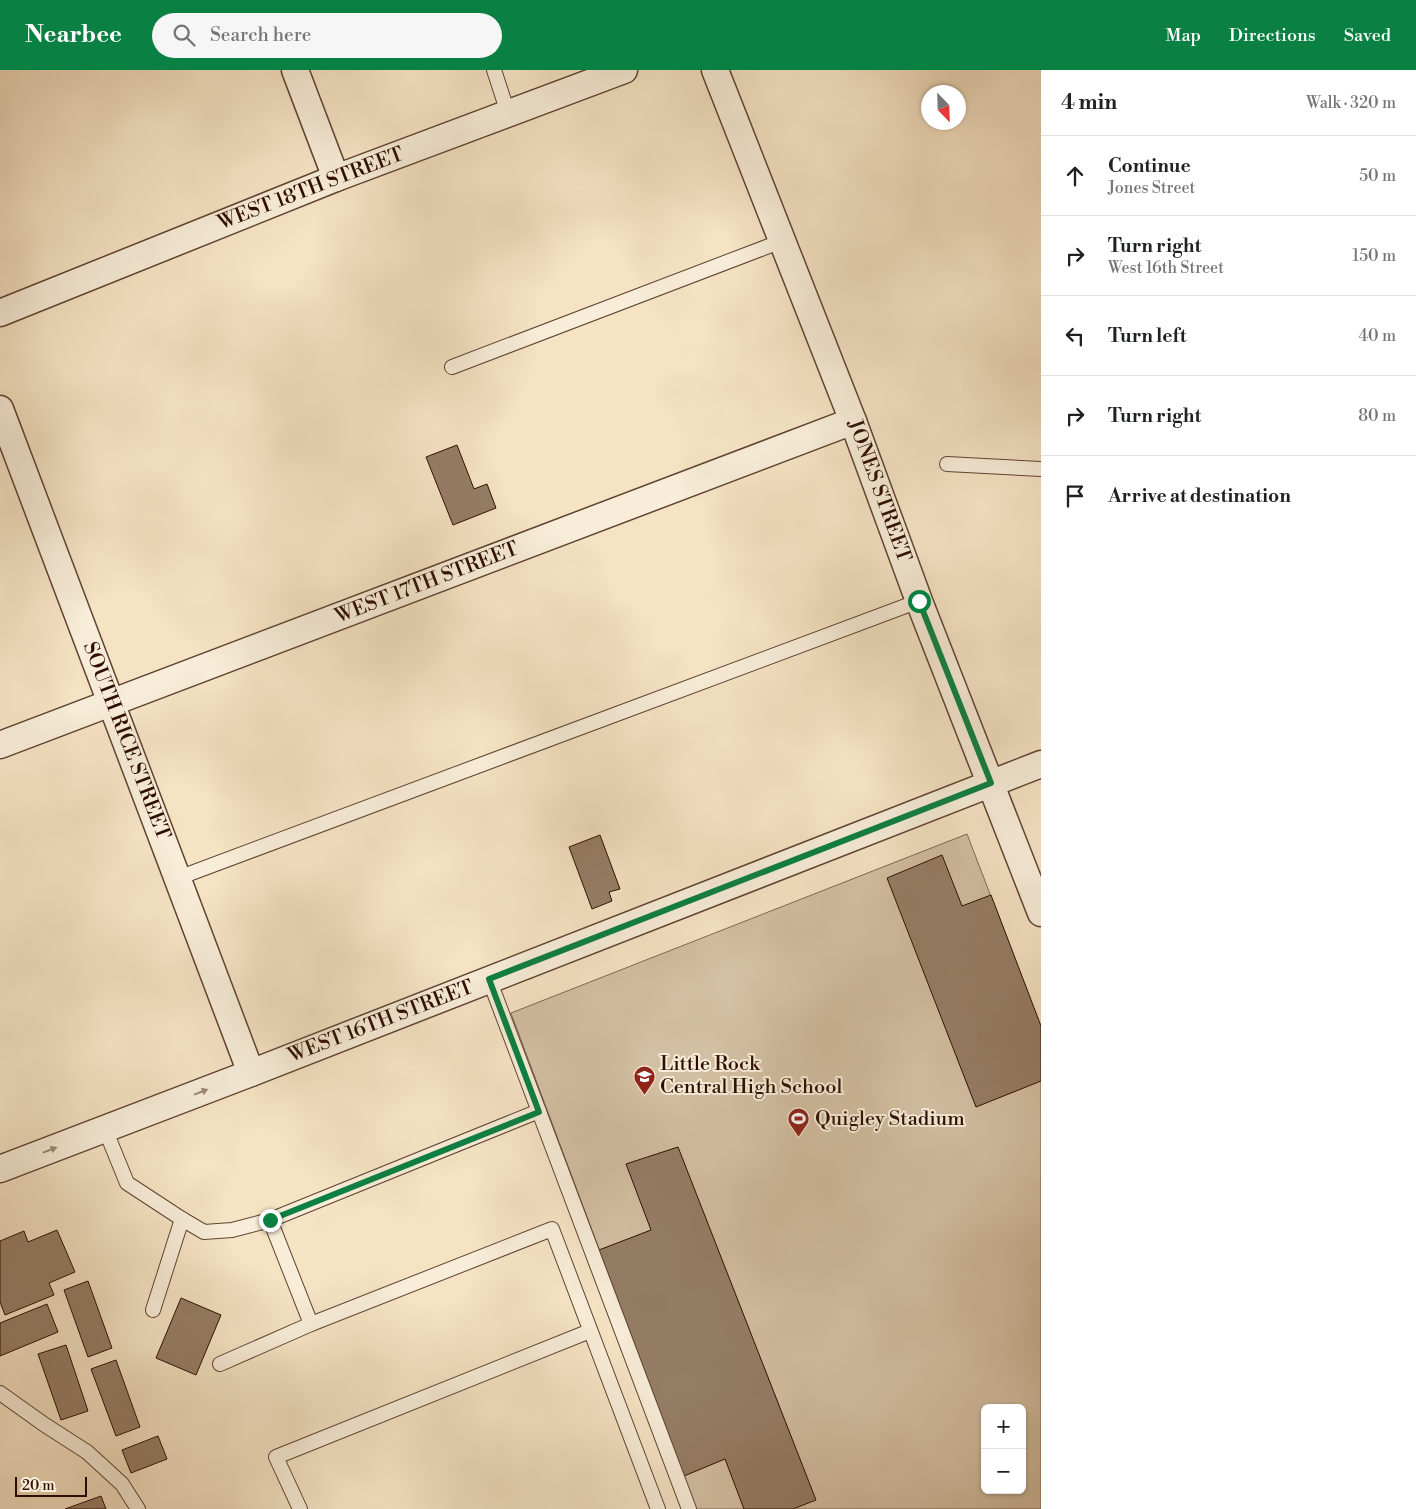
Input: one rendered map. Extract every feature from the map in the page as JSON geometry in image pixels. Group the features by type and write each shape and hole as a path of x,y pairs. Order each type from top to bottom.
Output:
{"street":[{"path":"295,70 336,178"},
{"name":"WEST 18TH STREET","path":"0,313 336,178 624,70"},
{"name":"JONES STREET","path":"715,70 853,421 919,601 1041,913"},
{"name":"SOUTH RICE STREET","path":"0,409 251,1073"},
{"name":"WEST 17TH STREET","path":"0,745 853,421"},
{"name":"WEST 16TH STREET","path":"0,1169 251,1073 1041,764"}],"lane":[{"path":"494,70 508,113"},
{"path":"452,367 782,241"},
{"path":"947,464 1041,469"},
{"path":"178,878 919,601"},
{"path":"489,979 689,1509"},
{"path":"105,1129 127,1183 204,1232 232,1230 270,1220 539,1112"},
{"path":"153,1310 182,1219"},
{"path":"270,1220 311,1324"},
{"path":"220,1364 311,1324 552,1229 658,1509"},
{"path":"300,1509 276,1457 590,1331"},
{"path":"0,1393 45,1426 87,1452 122,1484 138,1509"}],"shaded area":[{"name":"Quigley Stadium","path":"967,834 1041,1027 1041,1509 696,1509 511,1013"}],"building":[{"path":"457,445 474,489 487,484 496,508 453,525 426,457"},
{"path":"600,835 620,889 609,892 612,901 592,909 569,847"},
{"path":"942,855 962,906 991,895 1041,1026 1041,1081 976,1107 887,878"},
{"path":"678,1147 816,1500 793,1509 744,1509 725,1459 684,1476 599,1250 651,1230 626,1164"},
{"path":"57,1230 75,1272 49,1283 54,1295 5,1315 0,1302 0,1241 24,1231 28,1242"},
{"path":"88,1281 112,1348 88,1357 64,1290"},
{"path":"181,1298 221,1315 196,1375 156,1358"},
{"path":"47,1304 58,1332 0,1356 0,1323"},
{"path":"66,1345 88,1411 61,1420 38,1354"},
{"path":"116,1360 140,1427 116,1436 91,1369"},
{"path":"158,1436 167,1459 131,1473 122,1450"},
{"path":"101,1496 106,1509 65,1509"}],"place":[{"name":"Little Rock Central High School","path":"644,1095"},
{"name":"Quigley Stadium","path":"799,1138"}],"route":[{"path":"270,1220 539,1112 489,979 991,783 919,601"}]}
